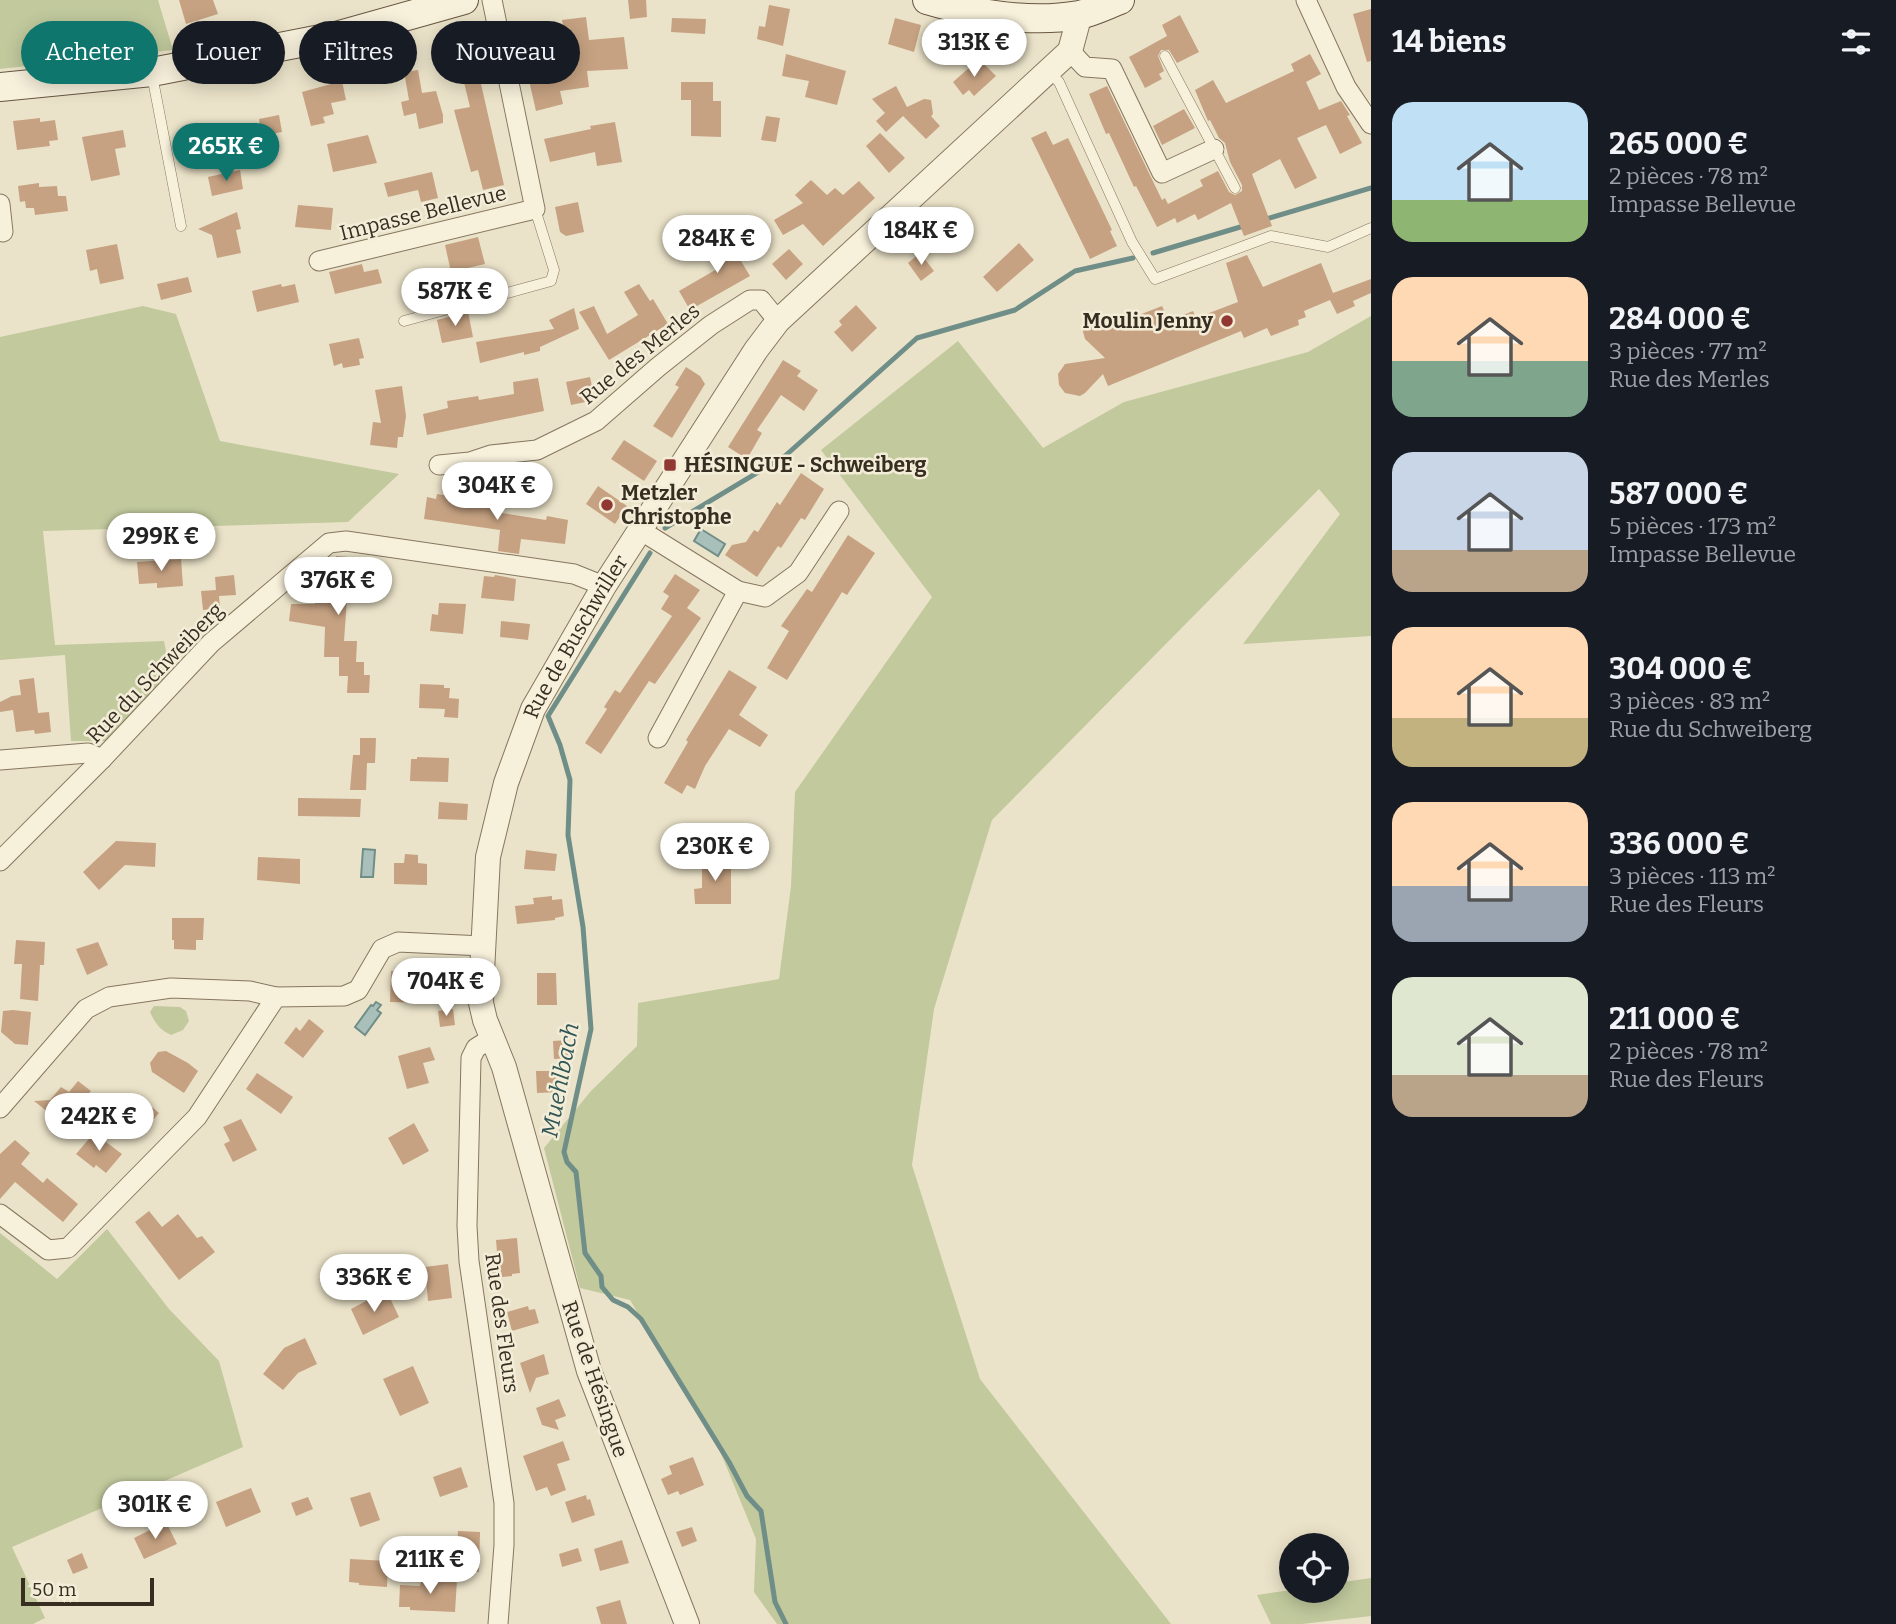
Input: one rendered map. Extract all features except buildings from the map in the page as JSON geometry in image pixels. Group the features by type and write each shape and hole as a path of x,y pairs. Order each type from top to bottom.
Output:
{"main road":[{"path":"158,71 336,36 464,0"},
{"path":"927,0 1022,19 1080,15 1120,0"},
{"path":"0,87 30,84"}],"street":[{"name":"Impasse Bellevue","path":"318,261 535,209 492,0"},
{"path":"1306,0 1346,87 1368,114"},
{"path":"1080,15 1070,51 1085,67 1112,69 1162,173 1214,149"},
{"name":"Rue de Buschwiller","path":"521,1128 504,1067 481,1003 488,857 506,783 533,709 604,586 756,350 778,321 1070,51"},
{"path":"0,204 3,232"},
{"name":"Rue des Merles","path":"439,465 470,462 491,454 537,450 596,421 657,367 750,300 761,300 778,321"},
{"path":"640,530 738,591 765,597 798,573 839,511"},
{"name":"Rue du Schweiberg","path":"0,861 102,759 211,643 329,543 346,541 573,574 604,586"},
{"path":"658,738 738,591"},
{"path":"0,760 89,753 102,759"},
{"path":"0,1108 86,1009 110,997 171,988 250,990 276,997 344,996 358,990 382,949 398,942 483,946"},
{"path":"0,1214 48,1250 68,1248 197,1117 276,997"},
{"name":"Rue des Fleurs","path":"492,1038 476,1048 471,1058 467,1226 469,1261 504,1503 498,1624"},
{"name":"Rue de Hésingue","path":"521,1128 589,1371 687,1624"}],"lane":[{"path":"1165,56 1235,188"},
{"path":"1049,71 1059,82 1132,243 1155,279 1272,236 1328,247 1371,228"},
{"path":"154,84 181,226"},
{"path":"404,321 551,281 554,270 535,209"}],"green space":[{"path":"0,0 158,0 172,47 172,50 158,52 158,21 21,21 21,67 0,69"},
{"path":"143,306 176,314 220,441 399,474 348,522 43,531 55,645 164,641 171,677 116,741 71,741 65,655 0,660 0,337"},
{"path":"1371,316 1371,636 1243,644 1340,514 1319,489 992,820 934,1009 912,1165 980,1379 1171,1624 777,1624 754,1592 756,1539 720,1451 630,1300 580,1288 544,1148 591,1091 637,1046 638,1003 779,979 791,886 795,792 932,597 821,450 958,341 1043,448 1124,402 1308,352"},
{"path":"154,1006 180,1007 186,1011 189,1021 183,1030 171,1035 154,1020 150,1012"},
{"path":"107,1229 169,1309 219,1361 243,1447 12,1547 45,1618 33,1624 0,1624 0,1233 57,1279"},
{"path":"1371,1578 1371,1616 1302,1624 1271,1624 1257,1595 1279,1592 1279,1603 1349,1603 1349,1581"}],"water":[{"path":"701,529 725,544 718,556 694,541"},
{"path":"363,849 375,850 373,877 361,877"},
{"path":"376,1002 381,1005 377,1010 381,1013 365,1035 355,1027"}],"waterway":[{"path":"1263,220 1371,188"},
{"path":"1153,253 1247,225"},
{"path":"665,528 785,456 917,338 1015,310 1075,271 1133,258"},
{"name":"Muehlbach","path":"650,553 548,716 570,780 568,835 583,927 591,1029 564,1152 567,1162 576,1172 585,1253 601,1276 602,1287 613,1300 628,1307 641,1319 747,1496 761,1511 775,1602 786,1624"}],"place":[{"name":"Moulin Jenny","path":"1227,321"},
{"name":"HÉSINGUE - Schweiberg","path":"670,465"},
{"name":"Metzler Christophe","path":"607,505"}]}
